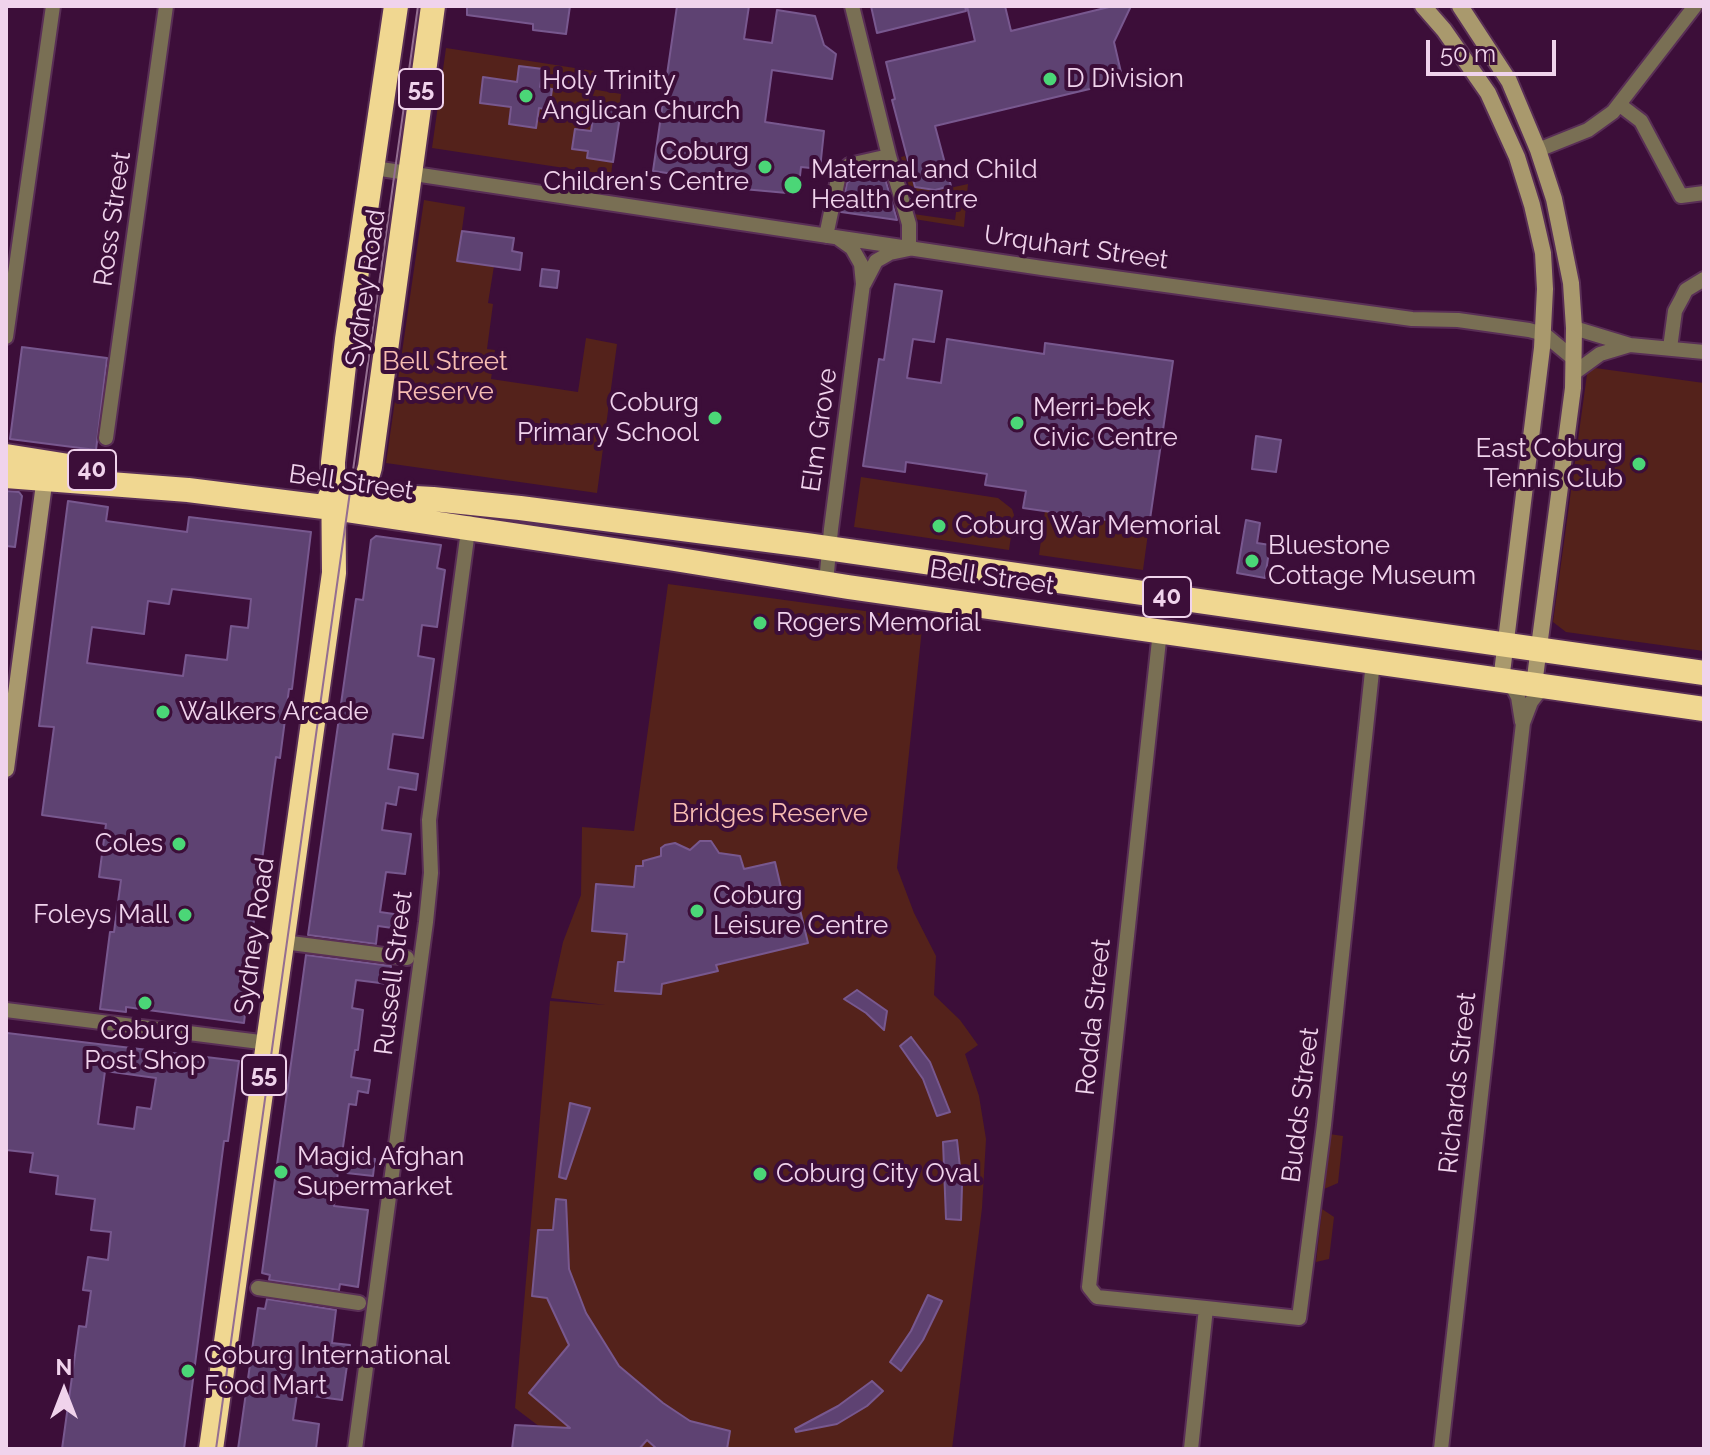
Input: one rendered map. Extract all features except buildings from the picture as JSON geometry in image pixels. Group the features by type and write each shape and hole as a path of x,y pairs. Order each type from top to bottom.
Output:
{"highway":[{"name":"Sydney Road","path":"211,1449 334,573 333,462 347,339 396,6"},
{"name":"Sydney Road","path":"334,573 360,504 371,459 433,6"},
{"name":"Bell Street","path":"6,456 45,472"},
{"name":"Bell Street","path":"6,476 101,471 177,489 272,500 360,504 470,503 829,549 1704,673"},
{"name":"Bell Street","path":"360,504 468,528 826,583 1704,709"},
{"path":"668,558 671,529"}],"street":[{"path":"6,337 53,6"},
{"name":"Ross Street","path":"106,438 166,6"},
{"path":"852,6 909,224 909,249 890,253 876,261 863,284"},
{"path":"1423,6 1444,30 1488,93 1517,157 1543,253 1544,334 1505,644 1523,684"},
{"path":"1460,6 1509,81 1538,150 1554,199 1565,248 1574,328 1574,366 1538,649 1523,684"},
{"path":"1517,157 1588,130 1620,105 1695,6"},
{"path":"1488,93 1509,81"},
{"path":"1620,105 1641,121 1681,196 1704,193"},
{"path":"832,237 838,179 849,165 889,156"},
{"name":"Urquhart Street","path":"374,168 909,249 1412,319 1488,323 1544,334 1574,366"},
{"name":"Elm Grove","path":"826,583 863,284 861,264 852,248 832,237"},
{"path":"1670,348 1675,311 1686,290 1704,279"},
{"path":"1574,328 1630,345 1704,352"},
{"path":"1574,366 1630,345"},
{"path":"6,769 45,472"},
{"name":"Russell Street","path":"355,1449 427,911 431,873 429,820 470,503"},
{"name":"Rodda Street","path":"1160,631 1089,1287 1097,1297 1206,1308"},
{"name":"Budds Street","path":"1206,1308 1299,1318 1324,1125 1373,662"},
{"name":"Richards Street","path":"1441,1449 1523,723 1538,693 1523,684 1518,697 1523,723"},
{"path":"283,942 407,958"},
{"path":"6,1010 268,1043"},
{"path":"258,1288 359,1303"},
{"path":"1191,1449 1206,1308"}],"green space":[{"path":"446,48 594,71 591,89 621,94 611,175 432,148"},
{"path":"905,156 914,187 936,191 968,184 964,227 914,219 913,214 955,220 958,197 910,190 901,157"},
{"name":"Bell Street Reserve","path":"424,200 465,207 458,260 494,266 488,303 493,304 487,349 495,350 491,379 578,392 586,338 617,344 597,493 386,463"},
{"name":"East Coburg Tennis Club","path":"1588,367 1704,383 1704,651 1566,632 1553,622"},
{"path":"861,477 998,498 1012,509 1014,515 1009,550 854,527"},
{"path":"1045,511 1149,526 1143,570 1039,555"},
{"name":"Coburg City Oval","path":"668,584 923,619 897,868 914,913 936,956 934,995 960,1020 978,1045 965,1054 979,1096 986,1139 982,1208 952,1449 569,1449 515,1408 550,1001 606,1005 551,998 563,942 581,895 582,827 634,831"},
{"path":"1329,1134 1343,1136 1338,1183 1324,1189"},
{"path":"1322,1209 1334,1217 1329,1259 1316,1262"}],"tram line":[{"path":"216,1449 418,6"}],"place":[{"name":"D Division","path":"1050,79"},
{"name":"Holy Trinity Anglican Church","path":"526,96"},
{"name":"Coburg Children's Centre","path":"765,167"},
{"name":"Maternal and Child Health Centre","path":"793,185"},
{"name":"Coburg Primary School","path":"715,418"},
{"name":"Merri-bek Civic Centre","path":"1017,423"},
{"name":"East Coburg Tennis Club","path":"1639,464"},
{"name":"Coburg War Memorial","path":"939,526"},
{"name":"Bluestone Cottage Museum","path":"1252,561"},
{"name":"Rogers Memorial","path":"760,623"},
{"name":"Walkers Arcade","path":"163,712"},
{"name":"Coles","path":"179,844"},
{"name":"Coburg Leisure Centre","path":"697,911"},
{"name":"Foleys Mall","path":"185,915"},
{"name":"Coburg Post Shop","path":"145,1003"},
{"name":"Magid Afghan Supermarket","path":"281,1172"},
{"name":"Coburg City Oval","path":"760,1174"},
{"name":"Coburg International Food Mart","path":"188,1371"}],"park label":[{"name":"Bridges Reserve","path":"770,814"}]}
